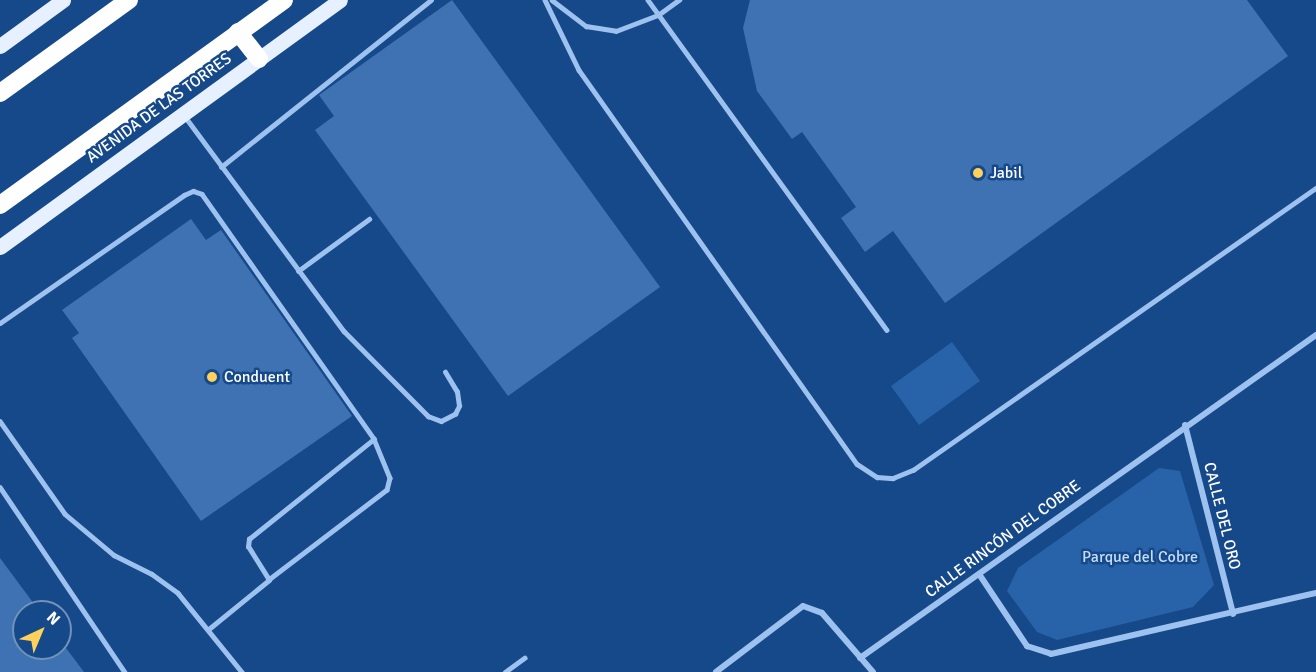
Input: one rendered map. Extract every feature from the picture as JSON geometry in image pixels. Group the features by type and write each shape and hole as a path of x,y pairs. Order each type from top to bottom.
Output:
{"highway":[{"path":"0,93 129,0"},
{"name":"AVENIDA DE LAS TORRES","path":"0,206 284,0"},
{"path":"238,32 260,59"}],"main road":[{"path":"0,46 63,0"},
{"name":"AVENIDA DE LAS TORRES","path":"0,247 340,0"}],"street":[{"name":"CALLE RINCÓN DEL COBRE","path":"860,658 1185,425 1316,335"},
{"name":"CALLE DEL ORO","path":"1185,425 1233,614"},
{"path":"979,574 1018,635 1036,652 1072,651 1316,593"},
{"path":"716,672 803,606 822,613 873,672"}],"lane":[{"path":"221,167 431,0"},
{"path":"545,0 579,70 857,464 877,477 893,478 913,470 1316,188"},
{"path":"552,0 569,17 602,30 628,28 658,15 679,0"},
{"path":"648,0 887,330"},
{"path":"184,115 298,271 365,354 428,416 441,421 455,414 459,406 458,392 444,372"},
{"path":"0,323 193,191 202,194 374,439 390,478 387,490 210,628"},
{"path":"298,271 369,219"},
{"path":"0,421 65,514 114,555 152,574 178,593 210,628 242,672"},
{"path":"269,580 248,547 249,539 374,439"},
{"path":"0,487 126,672"},
{"path":"505,672 524,658"}],"green space":[{"path":"952,342 980,381 919,425 891,386"},
{"name":"Parque del Cobre","path":"1159,468 1180,471 1214,585 1193,607 1057,640 1037,632 1007,591 1018,568"}],"building":[{"path":"452,0 660,287 508,396 315,130 334,116 319,95"},
{"name":"Jabil","path":"750,0 1247,0 1288,56 945,303 893,231 865,252 841,218 856,207 802,132 792,139 757,91 743,28"},
{"name":"Conduent","path":"191,219 206,240 221,230 352,416 201,521 72,338 79,333 62,310"},
{"path":"0,558 31,600 12,600 12,660 72,660 72,656 84,672 0,672"}],"place":[{"name":"Jabil","path":"978,173"},
{"name":"Conduent","path":"212,377"}]}
